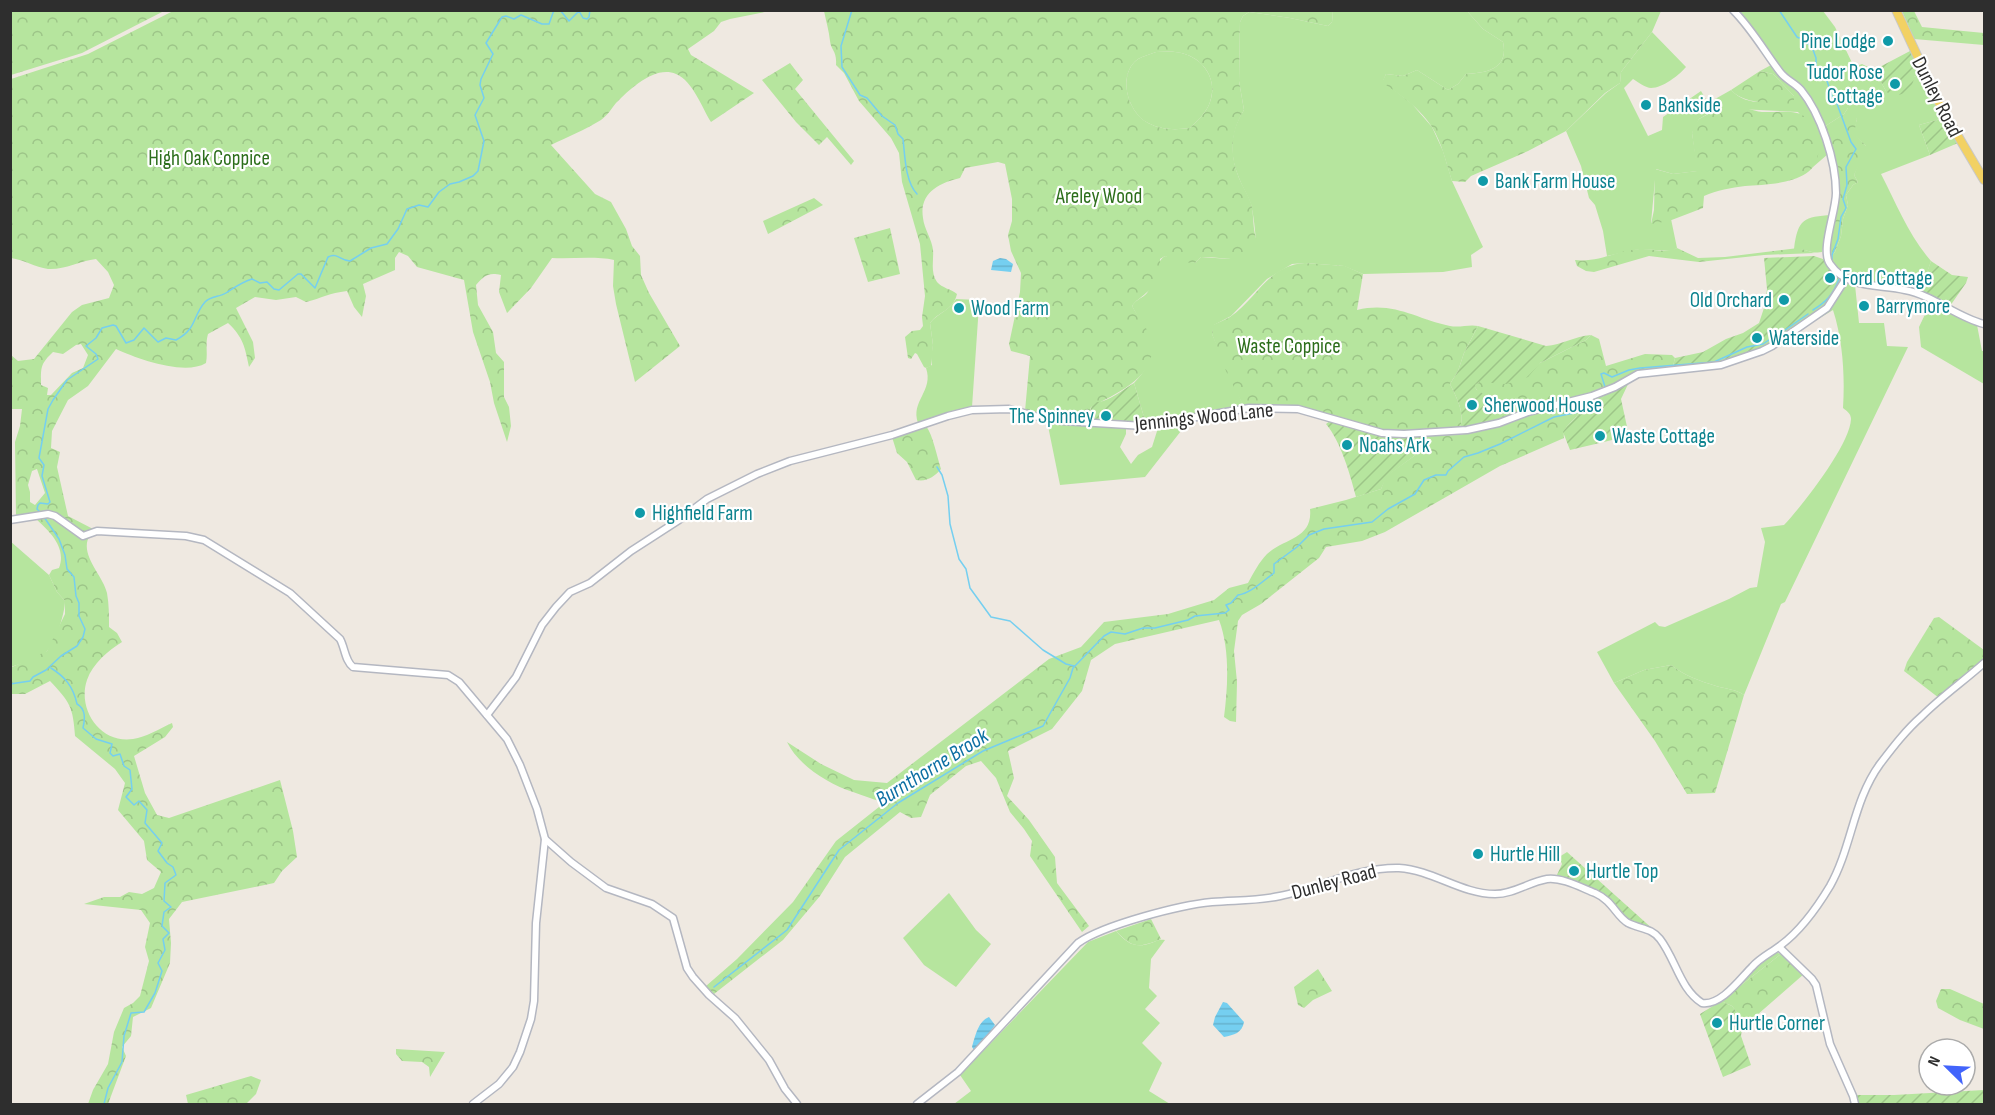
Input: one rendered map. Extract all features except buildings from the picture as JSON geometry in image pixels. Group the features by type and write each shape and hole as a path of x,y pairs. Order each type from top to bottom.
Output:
{"main road":[{"name":"Dunley Road","path":"1896,10 1938,100 1984,180"}],"street":[{"path":"1733,10 1762,45 1780,72 1804,94 1819,121 1828,150 1836,192 1834,214 1826,248 1826,256 1831,265 1845,280 1905,290 1984,324"},
{"name":"Jennings Wood Lane","path":"487,715 516,678 542,625 570,592 590,583 631,551 680,520 707,499 757,474 790,461 892,435 940,418 972,410 1009,409 1063,421 1144,426 1249,408 1298,409 1382,433 1467,430 1592,396 1615,387 1638,374 1707,368 1762,351 1827,308 1845,280"},
{"path":"10,520 48,514 55,516 77,534 83,536 97,531 186,536 204,540 290,593 340,639 348,662 353,667 448,675 459,682 507,739 540,816 545,838 536,923 534,1001 531,1019 513,1067 499,1084 473,1104"},
{"path":"1855,1104 1830,1044 1816,985 1779,947 1804,921 1830,886 1842,860 1851,826 1870,779 1880,764 1922,715 1984,663"},
{"path":"545,838 571,862 606,888 652,904 673,918 687,968 742,1027 769,1060 785,1089 797,1104"},
{"name":"Dunley Road","path":"917,1104 958,1072 1078,943 1087,937 1116,926 1190,905 1260,900 1282,896 1374,870 1399,868 1416,870 1493,894 1510,892 1549,879 1595,894 1609,902 1626,922 1650,930 1657,936 1686,986 1699,1001 1706,1004 1717,1000 1762,957 1779,947"}],"green space":[{"path":"10,11 164,11 82,53 11,75"},
{"name":"High Oak Coppice","path":"173,11 770,11 721,22 714,31 688,49 691,55 754,93 711,122 696,95 682,77 668,72 660,73 636,85 601,120 551,145 595,194 611,202 626,229 632,246 640,256 641,275 649,293 680,346 635,382 616,304 613,286 614,260 552,258 531,288 507,313 499,292 501,275 487,276 476,285 478,305 493,332 496,353 504,362 504,397 509,407 511,426 507,442 473,332 464,280 417,267 408,256 399,252 395,258 395,270 363,284 366,296 362,317 354,307 347,291 306,302 296,297 276,300 255,297 236,308 253,342 255,358 249,367 243,343 228,323 208,334 206,363 197,367 161,365 116,349 88,386 68,400 52,431 51,448 60,452 57,467 68,516 95,530 83,535 56,514 16,517 15,442 22,409 11,409 11,355 18,361 34,359 72,312 82,305 109,298 114,285 108,272 96,259 48,269 11,258 11,79 88,54","holes":["81,344 88,355 83,368 72,373 51,395 47,395 48,388 41,385 43,363 53,352 63,354","37,469 45,493 35,505 30,502 28,485 32,471"]},
{"name":"Areley Wood","path":"824,11 1333,11 1332,22 1328,26 1249,12 1243,16 1240,22 1239,81 1244,110 1236,126 1233,151 1240,181 1251,203 1256,238 1262,249 1242,259 1201,257 1195,263 1179,262 1165,256 1160,259 1156,282 1132,306 1147,330 1152,345 1151,358 1146,369 1137,379 1115,395 1091,407 1087,421 1042,416 1025,411 1030,356 1011,351 1009,344 1020,292 1021,273 1011,251 1008,235 1012,221 1012,199 1005,164 998,162 965,168 960,178 938,186 924,202 923,218 932,246 935,278 939,284 957,294 952,304 930,323 933,345 931,366 924,367 915,353 911,359 908,358 905,337 912,331 920,330 923,326 925,296 920,244 902,182 899,153 891,138 859,101 844,73 836,65 836,56","holes":["1156,52 1175,52 1192,57 1205,68 1209,76 1212,84 1209,106 1190,128 1169,129 1148,123 1141,118 1130,102 1126,83 1132,66 1138,59"]},
{"path":"1333,11 1467,11 1483,29 1503,42 1503,58 1495,68 1466,74 1458,84 1448,90 1417,70 1403,76 1386,74 1383,81 1412,104 1432,127 1443,151 1452,181 1483,247 1471,255 1472,267 1443,272 1363,274 1344,266 1292,264 1267,279 1231,316 1214,325 1212,334 1244,407 1146,424 1134,383 1148,363 1150,345 1132,306 1150,289 1158,264 1165,256 1195,263 1201,257 1229,259 1256,242 1251,204 1240,181 1232,152 1236,126 1244,110 1239,81 1240,22 1249,12 1328,26 1332,22"},
{"path":"1467,11 1661,11 1652,32 1621,72 1620,83 1605,93 1566,131 1528,151 1471,176 1465,182 1452,181 1444,153 1427,120 1409,102 1382,82 1386,74 1403,76 1417,70 1448,90 1458,84 1466,74 1495,68 1503,58 1503,42 1483,29"},
{"path":"1736,11 1823,11 1835,27 1854,67 1862,64 1874,70 1886,91 1922,73 1944,118 1919,125 1930,155 1881,174 1909,230 1931,261 1921,291 1915,287 1861,281 1843,275 1829,259 1835,252 1841,236 1848,205 1846,195 1858,182 1854,175 1866,146 1853,133 1857,119 1848,108 1844,114 1824,127 1805,93 1781,70"},
{"path":"1902,11 1914,11 1922,27 1984,33 1984,45 1914,39"},
{"path":"1652,32 1686,67 1661,86 1649,88 1633,79 1624,88 1648,136 1662,130 1663,117 1701,91 1708,103 1731,90 1745,99 1761,102 1794,96 1773,74 1760,71 1773,64 1807,105 1828,154 1813,167 1817,144 1812,131 1798,112 1718,108 1699,119 1692,133 1698,171 1673,174 1656,169 1651,223 1671,219 1677,248 1672,251 1639,249 1607,256 1603,231 1595,205 1589,198 1581,166 1566,131 1606,93 1620,83 1621,72"},
{"path":"1910,51 1922,73 1914,77 1907,91 1891,96 1874,70"},
{"path":"1156,52 1175,52 1192,57 1205,68 1209,76 1212,93 1209,106 1190,128 1169,129 1148,123 1141,118 1130,102 1126,83 1132,66 1138,59"},
{"path":"790,63 803,80 795,89 854,161 851,165 827,137 819,145 796,122 762,80"},
{"path":"1760,71 1773,74 1794,96 1794,101 1789,104 1758,102 1743,98 1731,90"},
{"path":"1731,104 1762,112 1789,112 1803,115 1809,120 1817,139 1818,154 1814,165 1796,179 1709,194 1704,196 1703,208 1669,221 1651,224 1654,210 1655,169 1673,174 1697,171 1692,133 1694,126 1699,119"},
{"path":"1848,108 1853,108 1857,119 1854,133 1866,146 1866,152 1854,175 1858,182 1846,195 1848,205 1841,236 1835,252 1829,259 1829,246 1837,205 1824,127 1844,114"},
{"path":"1944,118 1958,143 1930,155 1919,125"},
{"path":"814,198 823,205 768,234 763,221"},
{"path":"1832,215 1822,252 1794,249 1800,225 1804,221 1809,218"},
{"path":"890,228 900,274 868,282 854,238"},
{"path":"1677,248 1698,258 1798,248 1815,253 1764,255 1699,262 1649,256 1594,272 1577,266 1575,260 1592,260 1632,250 1668,251"},
{"path":"1814,256 1823,259 1840,280 1828,302 1766,348 1723,363 1673,366 1675,358 1703,352 1759,323 1767,289 1764,258"},
{"path":"1931,261 1952,275 1968,277 1950,306 1920,292"},
{"name":"Waste Coppice","path":"1305,263 1345,266 1363,274 1357,310 1394,309 1450,326 1478,326 1450,384 1461,411 1460,428 1403,432 1371,428 1299,407 1257,405 1244,407 1226,371 1212,334 1213,325 1239,310 1272,276 1292,265"},
{"path":"1846,282 1855,285 1859,323 1884,323 1887,346 1908,347 1785,602 1781,604 1744,695 1738,691 1693,678 1671,665 1644,670 1614,683 1597,652 1655,622 1665,627 1750,588 1757,587 1765,542 1761,528 1784,525 1813,490 1843,444 1851,419 1850,414 1843,408 1843,359 1833,310 1771,349 1829,309"},
{"path":"956,299 978,300 979,305 972,407 952,411 918,423 917,408 927,383 926,368 932,365 933,345 930,323"},
{"path":"1931,302 1977,325 1982,351 1984,351 1984,384 1921,347 1919,327"},
{"path":"1478,326 1546,346 1591,335 1586,340 1540,363 1528,377 1506,384 1479,382 1475,385 1476,389 1502,407 1504,419 1460,428 1461,411 1450,384"},
{"path":"1591,335 1599,339 1606,366 1645,354 1672,355 1675,358 1673,366 1642,370 1608,386 1605,396 1579,412 1565,430 1564,438 1500,466 1385,532 1362,541 1326,547 1319,558 1261,604 1242,615 1238,621 1234,651 1237,682 1236,722 1224,717 1227,668 1223,631 1219,620 1115,644 1091,660 1082,691 1052,729 1008,751 1014,778 1007,796 1029,820 1055,857 1057,883 1089,926 1082,932 1030,856 1032,841 1010,812 996,778 981,761 966,766 930,795 921,817 911,818 900,812 845,857 820,896 783,940 714,994 706,986 737,959 793,902 836,841 884,803 824,779 798,758 787,742 821,764 854,780 887,783 1049,659 1081,647 1104,622 1168,614 1214,600 1229,588 1248,583 1267,554 1302,532 1310,519 1310,509 1381,489 1386,476 1424,449 1417,436 1460,435 1504,424 1496,403 1478,391 1474,385 1540,363 1586,340"},
{"path":"1630,380 1621,399 1629,436 1570,450 1563,432 1579,412 1600,401 1607,392"},
{"path":"1134,383 1146,424 1087,421 1093,402 1109,399"},
{"path":"1047,421 1126,427 1126,434 1120,447 1131,464 1138,455 1152,447 1158,428 1188,422 1145,477 1060,485"},
{"path":"1330,421 1372,433 1417,436 1425,448 1387,476 1381,489 1356,497 1341,449 1326,424"},
{"path":"926,426 933,440 941,469 930,478 916,480 907,462 897,453 892,437"},
{"path":"53,517 75,533 90,535 87,550 107,593 109,627 117,633 122,642 101,658 87,680 85,702 88,713 101,730 121,739 143,736 172,723 173,727 165,737 134,756 145,793 157,815 169,818 280,780 297,857 282,871 274,883 182,902 169,919 170,963 151,1008 133,1017 131,1036 122,1047 126,1056 108,1104 88,1104 108,1064 114,1032 124,1008 140,996 149,961 145,947 150,923 141,910 84,904 104,897 120,897 129,892 142,894 154,888 161,872 147,860 144,841 118,810 125,783 115,769 75,736 71,711 62,694 50,681 25,694 11,694 10,668 47,651 65,614 65,601 57,592 49,575 52,570 59,568 61,553 59,546 35,518"},
{"path":"10,541 49,575 57,592 65,601 54,641 47,651 35,659 11,667"},
{"path":"1939,617 1984,650 1984,659 1939,698 1904,671 1907,662 1934,618"},
{"path":"1671,665 1693,678 1738,691 1744,695 1715,793 1687,794 1655,741 1614,683 1644,670"},
{"path":"1567,852 1655,931 1627,919 1604,895 1556,877 1562,864 1559,857"},
{"path":"949,893 976,930 991,944 956,987 924,965 903,938"},
{"path":"1151,919 1161,939 1153,942 1142,945 1132,944 1116,931"},
{"path":"1116,931 1128,942 1136,945 1165,940 1151,959 1149,988 1157,996 1145,1009 1160,1023 1142,1043 1162,1063 1149,1091 1170,1104 954,1104 971,1091 960,1075 1088,942"},
{"path":"1775,952 1781,954 1721,1001 1755,966"},
{"path":"1781,954 1804,974 1741,1029 1743,1020 1732,1006 1721,1001"},
{"path":"1318,969 1332,991 1313,1000 1304,1008 1298,1005 1294,987"},
{"path":"1941,989 1950,989 1984,1004 1984,1029 1938,1008 1936,1001"},
{"path":"1721,1001 1732,1006 1743,1020 1741,1036 1751,1065 1723,1077 1700,1014"},
{"path":"396,1049 445,1052 430,1077 429,1067 422,1062 402,1061 396,1054"},
{"path":"251,1076 261,1080 256,1094 247,1103 188,1104 186,1095"},
{"path":"1977,1090 1984,1090 1984,1104 1857,1104 1856,1095 1917,1094 1917,1097 1977,1097"}],"water":[{"path":"1000,258 1013,264 1011,272 991,270 993,261"},
{"path":"1223,1002 1227,1003 1244,1022 1237,1033 1224,1037 1213,1025"},
{"path":"989,1017 995,1025 974,1050 972,1047 978,1030 982,1022"}],"waterway":[{"path":"41,513 37,509 38,505 50,502 42,476 44,465 39,458 48,409 67,380 98,359 96,354 86,346 96,338 102,328 116,326 126,343 134,340 144,328 158,342 166,338 176,340 188,332 207,300 224,294 244,282 252,279 260,283 267,282 274,289 279,290 301,274 315,288 328,257 337,256 350,261 371,248 387,244 398,229 407,209 419,205 428,207 439,192 450,184 473,176 478,171 484,141 475,115 484,98 480,85 481,79 493,54 486,43 502,17 514,19 521,15 542,24 549,24 554,10"},
{"path":"560,10 569,21 579,11 583,18 587,19 590,10"},
{"path":"852,10 841,46 842,67 860,95 867,98 882,116 895,125 898,134 903,139 908,175 917,194"},
{"name":"Burnthorne Brook","path":"1779,10 1797,37 1803,37 1812,47 1816,66 1827,81 1851,142 1856,149 1846,167 1847,185 1843,199 1846,208 1841,217 1832,261"},
{"name":"Burnthorne Brook","path":"1813,310 1829,298 1839,279"},
{"name":"Burnthorne Brook","path":"1785,330 1808,314"},
{"name":"Burnthorne Brook","path":"1605,387 1601,374 1604,373 1612,377 1640,368 1714,362 1747,347 1763,344 1781,332"},
{"name":"Burnthorne Brook","path":"714,987 787,930 839,850 898,803 983,751 1043,726 1070,678 1073,668 1104,636 1111,632 1125,634 1143,628 1155,628 1188,620 1195,616 1225,613 1229,610 1226,605 1274,573 1274,564 1309,535 1324,529 1372,522 1388,509 1415,494 1424,480 1436,475 1446,475 1464,457 1500,444 1554,417 1579,412"},
{"path":"937,467 942,475 948,496 950,524 959,559 966,569 970,588 991,617 1010,621 1043,650 1066,664 1074,666"},
{"path":"10,684 30,681 46,670 61,656 77,646 85,629 79,616 74,577 67,569 59,539 44,517"},
{"path":"51,668 71,687 77,704 83,711 83,728 96,739 112,744 110,753 113,756 120,754 124,766 130,770 132,789 126,797 134,805 139,801 147,810 145,823 162,843 158,851 173,867 176,875 165,883 164,901 171,907 164,912 162,926 169,933 163,939 165,950 158,963 162,971 155,993 144,1012 131,1013 124,1036 122,1062 108,1088 104,1104"}],"place":[{"name":"Pine Lodge","path":"1888,41"},
{"name":"Tudor Rose Cottage","path":"1895,84"},
{"name":"Bankside","path":"1646,105"},
{"name":"Bank Farm House","path":"1483,181"},
{"name":"Ford Cottage","path":"1830,278"},
{"name":"Old Orchard","path":"1784,300"},
{"name":"Barrymore","path":"1864,306"},
{"name":"Wood Farm","path":"959,308"},
{"name":"Waterside","path":"1757,338"},
{"name":"Sherwood House","path":"1472,405"},
{"name":"The Spinney","path":"1106,416"},
{"name":"Waste Cottage","path":"1600,436"},
{"name":"Noahs Ark","path":"1347,445"},
{"name":"Highfield Farm","path":"640,513"},
{"name":"Hurtle Hill","path":"1478,854"},
{"name":"Hurtle Top","path":"1574,871"},
{"name":"Hurtle Corner","path":"1717,1023"}]}
